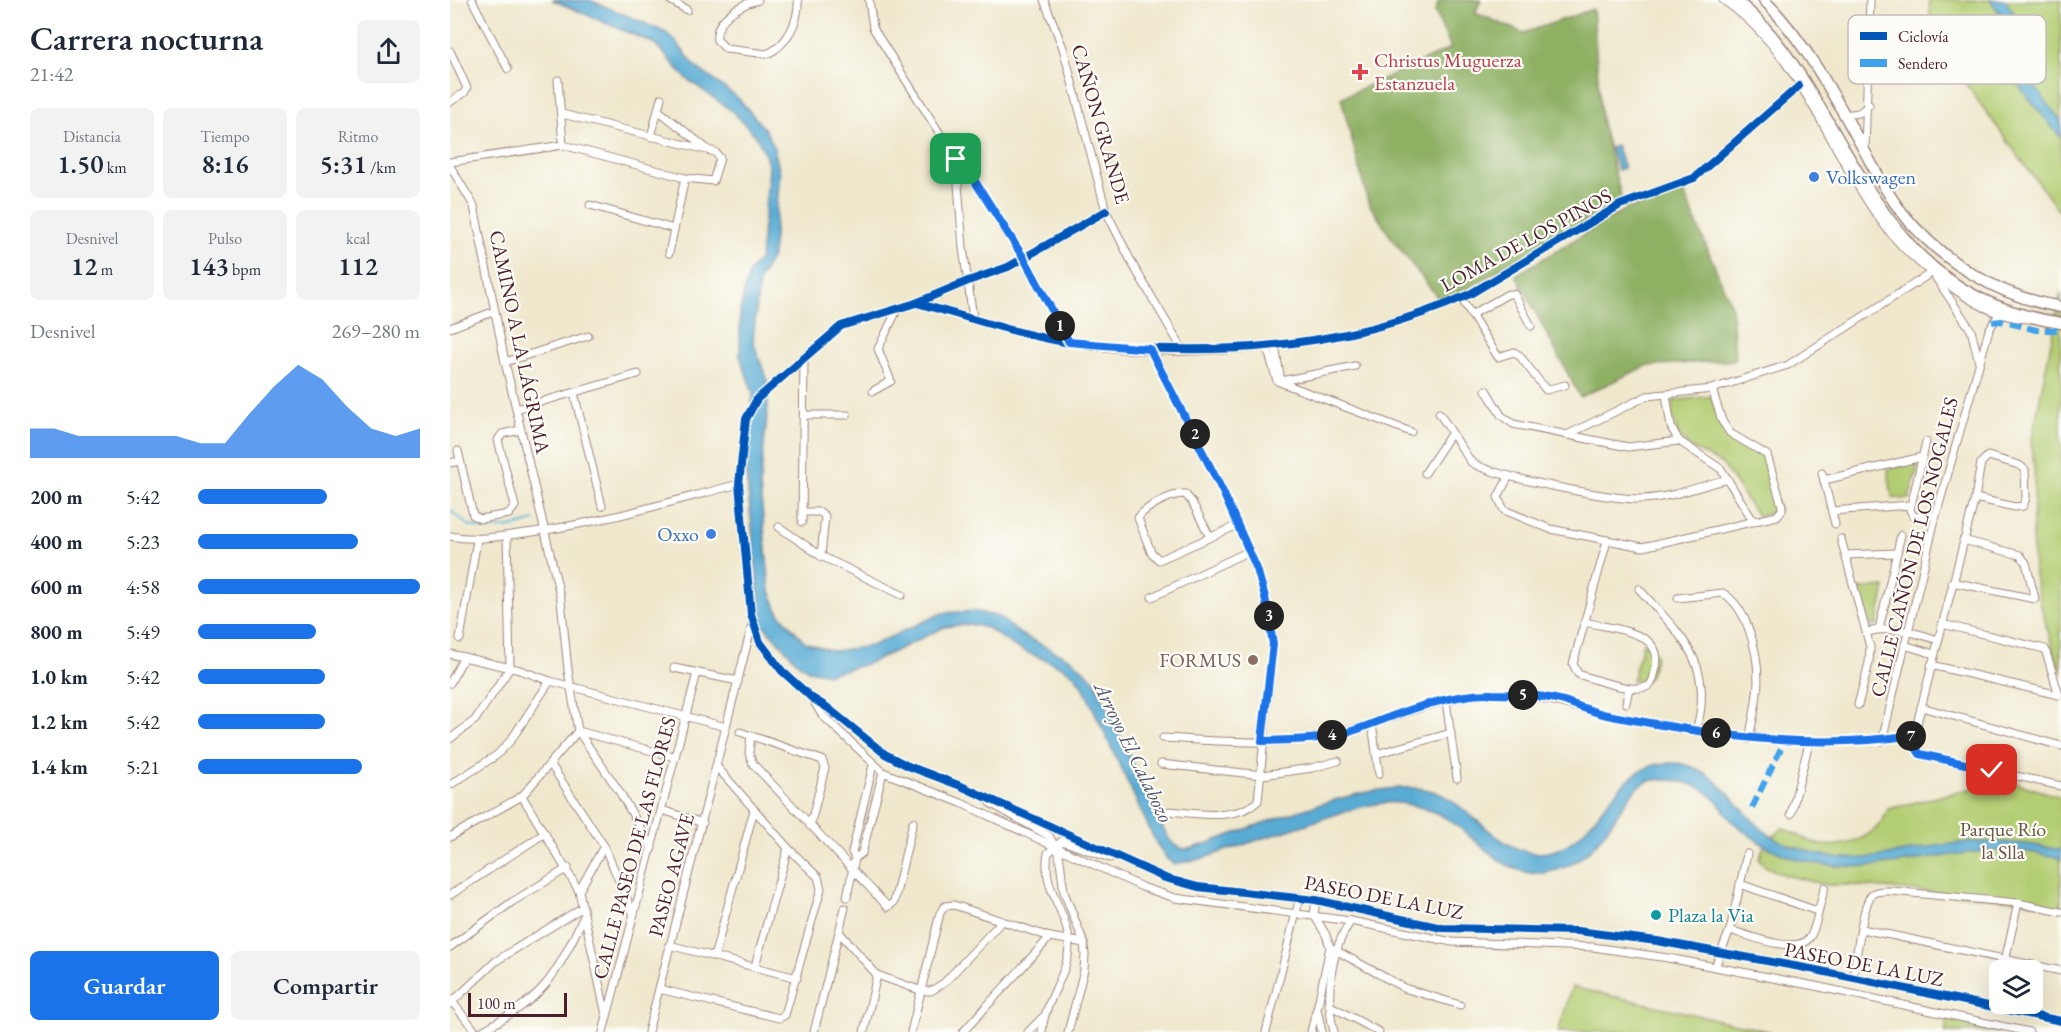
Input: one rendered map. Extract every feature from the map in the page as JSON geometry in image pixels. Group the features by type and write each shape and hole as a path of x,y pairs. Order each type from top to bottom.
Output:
{"highway":[{"path":"1735,0 1762,23 1792,60 1874,200 1906,243 1935,270 1962,287 2006,309 2061,323"},
{"path":"1764,0 1794,34 1901,211 1948,258 1996,286 2028,299 2061,307"}],"street":[{"path":"472,0 508,69"},
{"path":"669,0 680,2 687,10"},
{"path":"758,0 742,4 735,9 718,29 717,40 726,49 768,54 773,51 795,24 798,16 798,0"},
{"path":"869,0 873,28 956,159 969,172 1025,260 1069,342"},
{"name":"CAÑON GRANDE","path":"1044,0 1063,48 1106,210 1133,265 1183,350"},
{"path":"1723,0 1757,27 1799,86 1882,223 1933,274 1963,296 1999,314 2019,319 2038,319"},
{"path":"1870,0 1870,15"},
{"path":"450,51 466,84 466,91 450,102"},
{"path":"558,80 563,145"},
{"path":"1865,152 1869,84"},
{"name":"LOMA DE LOS PINOS","path":"916,303 1069,342 1150,349 1271,347 1383,324 1461,298 1620,205 1694,178 1799,86"},
{"path":"651,137 661,98"},
{"path":"1844,115 1859,113 1869,105"},
{"path":"450,164 563,145 685,178 713,181 720,158 718,154 708,149 658,110"},
{"path":"562,114 708,149"},
{"path":"956,159 973,318"},
{"name":"CAMINO A LA LÁGRIMA","path":"450,164 474,206 520,430 561,600 578,731"},
{"path":"669,253 685,178"},
{"path":"590,205 674,229"},
{"path":"812,698 768,654 753,624 739,484 746,419 751,408 766,390 804,360 841,326 916,303 968,280 1025,260 1106,210"},
{"path":"1567,435 1647,396 1712,389 1776,369 1803,357 1933,274"},
{"name":"CALLE CAÑÓN DE LOS NOGALES","path":"1933,274 1971,330 1979,362"},
{"path":"1471,315 1508,294 1514,294 1532,326"},
{"path":"1954,306 1963,296"},
{"path":"1461,298 1498,357 1514,352 1519,355 1546,390 1565,385"},
{"path":"873,391 891,381 878,349 898,308"},
{"path":"450,328 495,311"},
{"name":"CALLE CAÑÓN DE LOS NOGALES","path":"1882,741 1936,515 1989,330 1999,314"},
{"path":"505,362 588,336"},
{"path":"1271,347 1281,381"},
{"path":"1150,349 1207,456 1249,551 1265,597 1273,644 1258,801 1250,807 1224,814 1169,811"},
{"path":"802,522 804,360"},
{"path":"1281,381 1355,366"},
{"path":"516,409 638,374"},
{"path":"1281,381 1411,432"},
{"path":"1509,476 1498,502 1504,510 1533,524 1643,547 1777,516 1782,510 1767,455 1730,433 1722,421 1712,389"},
{"path":"1486,390 1509,422 1628,447 1679,441"},
{"path":"574,393 602,506"},
{"path":"1666,395 1671,427 1679,441 1691,451 1716,463 1754,522"},
{"path":"1440,413 1451,434 1471,462 1479,468 1509,476 1618,497 1642,499 1728,479"},
{"path":"804,415 847,415"},
{"path":"458,451 476,518 508,514 514,506 498,440 502,434 520,430"},
{"path":"1425,473 1451,434"},
{"path":"1926,442 1910,505 1913,517 1936,515"},
{"path":"1835,524 1823,476 1922,457"},
{"path":"1975,498 2015,507 2023,506 2026,498 2025,470 2006,461 1984,457 1914,735 1915,748 1923,754 2061,786"},
{"path":"450,463 460,461"},
{"path":"450,536 477,540 546,531 600,520 739,484"},
{"path":"1210,537 1192,502 1185,494 1177,495 1144,512 1138,518 1139,527 1151,552 1159,560 1238,525"},
{"path":"1832,511 1910,505"},
{"path":"802,512 820,512 825,516 821,556"},
{"path":"779,527 821,556 902,595"},
{"path":"1879,629 1901,535"},
{"path":"450,738 475,720 510,668 507,536"},
{"path":"1841,539 1867,632 1869,663 1858,705"},
{"path":"460,639 477,540"},
{"path":"1952,582 2035,599 2026,562 2020,555 1963,540"},
{"path":"1585,622 1642,636 1655,645 1658,656 1653,681 1645,688 1629,688 1574,671 1573,664 1607,541"},
{"path":"1152,597 1249,551"},
{"path":"1846,555 1897,553"},
{"path":"1639,589 1675,627 1699,671 1704,696 1696,731"},
{"path":"1678,598 1723,593 1743,616 1759,662 1760,681 1749,739"},
{"name":"PASEO AGAVE","path":"648,1032 753,624"},
{"path":"1931,665 2060,695 2044,649 1942,624"},
{"path":"1867,632 1879,629 1908,630 1938,640"},
{"path":"1904,645 1934,654"},
{"path":"450,654 510,668 571,687 726,727"},
{"path":"450,683 464,657"},
{"path":"674,668 738,681"},
{"name":"CALLE PASEO DE LAS FLORES","path":"603,1032 697,673"},
{"path":"450,784 497,755 511,740 550,681"},
{"path":"1626,703 1629,688"},
{"path":"1163,738 1262,741 1312,739 1360,729 1419,707 1489,694 1534,696 1562,701 1604,714 1749,739 1809,743 1882,741 1914,735"},
{"name":"PASEO DE LA LUZ","path":"812,698 822,715 883,772 1055,845 1142,887 1175,898 1352,921 1452,942 1593,947 1668,958 2029,1032"},
{"name":"PASEO DE LA LUZ","path":"812,698 897,761 982,796 1165,878 1216,888 1300,897 1442,928 1578,931 1672,944 1989,1006"},
{"path":"1446,701 1457,778"},
{"path":"1921,707 2061,746"},
{"path":"1372,723 1379,774"},
{"path":"578,731 675,757"},
{"path":"450,837 522,796 578,731"},
{"path":"578,731 619,791 651,849"},
{"path":"740,732 818,757 825,763 810,826"},
{"path":"1376,754 1451,733"},
{"path":"752,736 749,753 751,761 885,906 893,905 913,822"},
{"path":"1791,814 1809,743"},
{"path":"1161,764 1262,776 1312,768 1338,761"},
{"path":"551,765 604,846 633,913"},
{"path":"848,897 855,858 852,852 873,765"},
{"path":"659,989 782,1017 797,978 820,889 820,879 788,848 717,767"},
{"path":"855,858 862,853 883,772"},
{"path":"868,785 878,789"},
{"path":"522,796 568,868 579,891 606,1018"},
{"path":"982,796 1005,813 1044,833 1055,845 1064,892 1084,943 1084,970 1068,1032"},
{"path":"662,810 703,823"},
{"path":"714,957 754,810"},
{"path":"450,895 545,833"},
{"path":"1042,1032 1043,1017 1066,963 1069,942 1051,894 1048,853 1062,841 1096,855 1117,858"},
{"path":"579,891 604,846"},
{"path":"755,966 788,848"},
{"path":"1715,967 1730,930 1747,854"},
{"path":"1047,863 1061,867"},
{"path":"450,947 512,902 568,868"},
{"path":"1740,884 1816,911"},
{"path":"1730,930 1783,945 1803,943 1812,933 1824,887"},
{"path":"1214,904 1216,888"},
{"path":"1853,978 1870,896 1880,891 2018,903 2061,912"},
{"path":"1051,894 1064,892"},
{"path":"1266,1032 1300,897"},
{"path":"1311,1032 1329,947 1326,935 1314,915 1316,900"},
{"path":"2005,959 2018,903"},
{"path":"911,1032 940,913 945,906 954,905 1050,938 1084,943"},
{"path":"583,907 496,961 451,1001 478,1032 522,1008 550,982 584,915"},
{"path":"814,1032 845,908"},
{"path":"1386,928 1389,916"},
{"path":"1334,1032 1329,1005 1330,983 1343,934 1352,921"},
{"path":"840,933 877,975 922,991 940,987 1001,922"},
{"path":"1862,929 2061,971"},
{"path":"963,1032 1050,938"},
{"path":"1668,958 1672,944"},
{"path":"669,945 797,978"},
{"path":"1329,947 1404,988 1460,1005"},
{"path":"864,1032 877,975"},
{"path":"1329,1005 1379,1032"},
{"path":"1317,1009 1322,1032"},
{"name":"PASEO DE LA LUZ","path":"2028,1014 2061,1021"},
{"path":"1028,1032 1043,1017"}],"green space":[{"path":"1439,0 1481,0 1475,13 1524,33 1593,9 1601,119 1622,200 1442,303 1392,239 1368,202 1341,98 1451,48 1435,12"},
{"path":"1929,0 2061,0 2061,214 1966,84 2046,84 2046,15 1930,15"},
{"path":"1684,193 1732,308 1735,360 1646,366 1580,397 1516,275 1626,209"},
{"path":"2061,292 2061,675 2037,588 2033,558 2034,472 2031,443"},
{"path":"1711,396 1719,419 1728,433 1741,443 1763,454 1779,510 1758,517 1722,464 1688,446 1678,434 1672,418 1673,401"},
{"path":"1911,463 1918,466 1909,499 1892,498 1888,469"},
{"path":"1885,587 1877,625 1871,626 1859,589"},
{"path":"1643,643 1651,646 1656,655 1650,675 1645,681 1632,681"},
{"name":"Parque Río la Slla","path":"2006,780 2061,797 2061,910 2045,904 2015,900 1850,885 1827,885 1785,875 1766,867 1759,859 1765,843 1783,828 1822,845 1853,842 1871,833 1884,818 1888,809"},
{"path":"1572,987 1772,1032 1558,1032"},
{"path":"1947,1020 2001,1032 1945,1032"}],"water":[{"path":"552,0 590,0 663,31 674,39 695,66 739,99 764,128 773,144 780,173 772,257 759,280 753,342 767,379 768,406 760,486 770,591 779,613 805,642 833,651 871,646 942,613 974,611 999,617 1020,634 1073,660 1095,681 1165,832 1174,845 1186,849 1353,795 1386,789 1415,788 1438,793 1451,800 1513,847 1526,852 1540,853 1559,849 1575,839 1629,779 1645,768 1665,763 1696,768 1708,775 1770,835 1792,846 1826,856 1865,858 1960,843 1998,842 2061,850 2061,859 2029,852 1997,851 1869,866 1837,866 1804,861 1775,851 1749,835 1733,822 1715,799 1702,789 1678,781 1653,780 1641,785 1630,796 1598,841 1584,856 1566,867 1543,873 1513,868 1499,860 1449,820 1424,809 1397,803 1376,804 1351,810 1200,859 1175,864 1167,859 1156,843 1083,687 1074,675 1062,667 1017,648 987,628 969,624 945,627 870,663 829,674 808,670 798,663 762,624 746,471 753,394 740,356 740,310 749,272 760,259 769,169 765,154 756,136 733,112 687,79 655,44"},
{"path":"1990,0 2005,0 2015,15 2001,15"},
{"path":"2017,84 2033,84 2061,121 2061,138"},
{"path":"1616,145 1624,168 1618,170 1610,148"}],"waterway":[{"path":"450,510 469,525 484,529 511,527 534,520"}],"marked path":[{"path":"1992,322 2001,321 2036,330 2061,330"},
{"path":"1752,808 1784,742"}],"cycle path":[{"path":"916,303 1051,340 1168,349 1256,347 1300,342 1387,324 1429,311 1470,294 1620,205 1694,178 1799,86"},
{"path":"1106,211 1008,267 916,303 841,326 757,399 746,419 739,484 751,614 760,642 782,671 812,698 828,708 885,754 908,766 961,786 1165,878 1198,887 1316,900 1442,928 1578,931 1657,941 1811,969 2061,1021"}],"place":[{"name":"Christus Muguerza Estanzuela","path":"1360,72"},
{"name":"Volkswagen","path":"1814,177"},
{"name":"Oxxo","path":"711,534"},
{"name":"FORMUS","path":"1253,660"},
{"name":"Plaza la Via","path":"1656,915"}],"route":[{"path":"956,159 969,172 1025,260 1069,342 1150,349 1207,456 1257,569 1265,597 1273,644 1262,741 1312,739 1334,735 1360,729 1381,719 1419,707 1467,696 1489,694 1534,696 1562,701 1623,718 1766,741 1882,741 1914,735 1914,745 1920,754 1992,770"}],"water label":[{"name":"Arroyo El Calabozo","path":"1134,752"}]}
